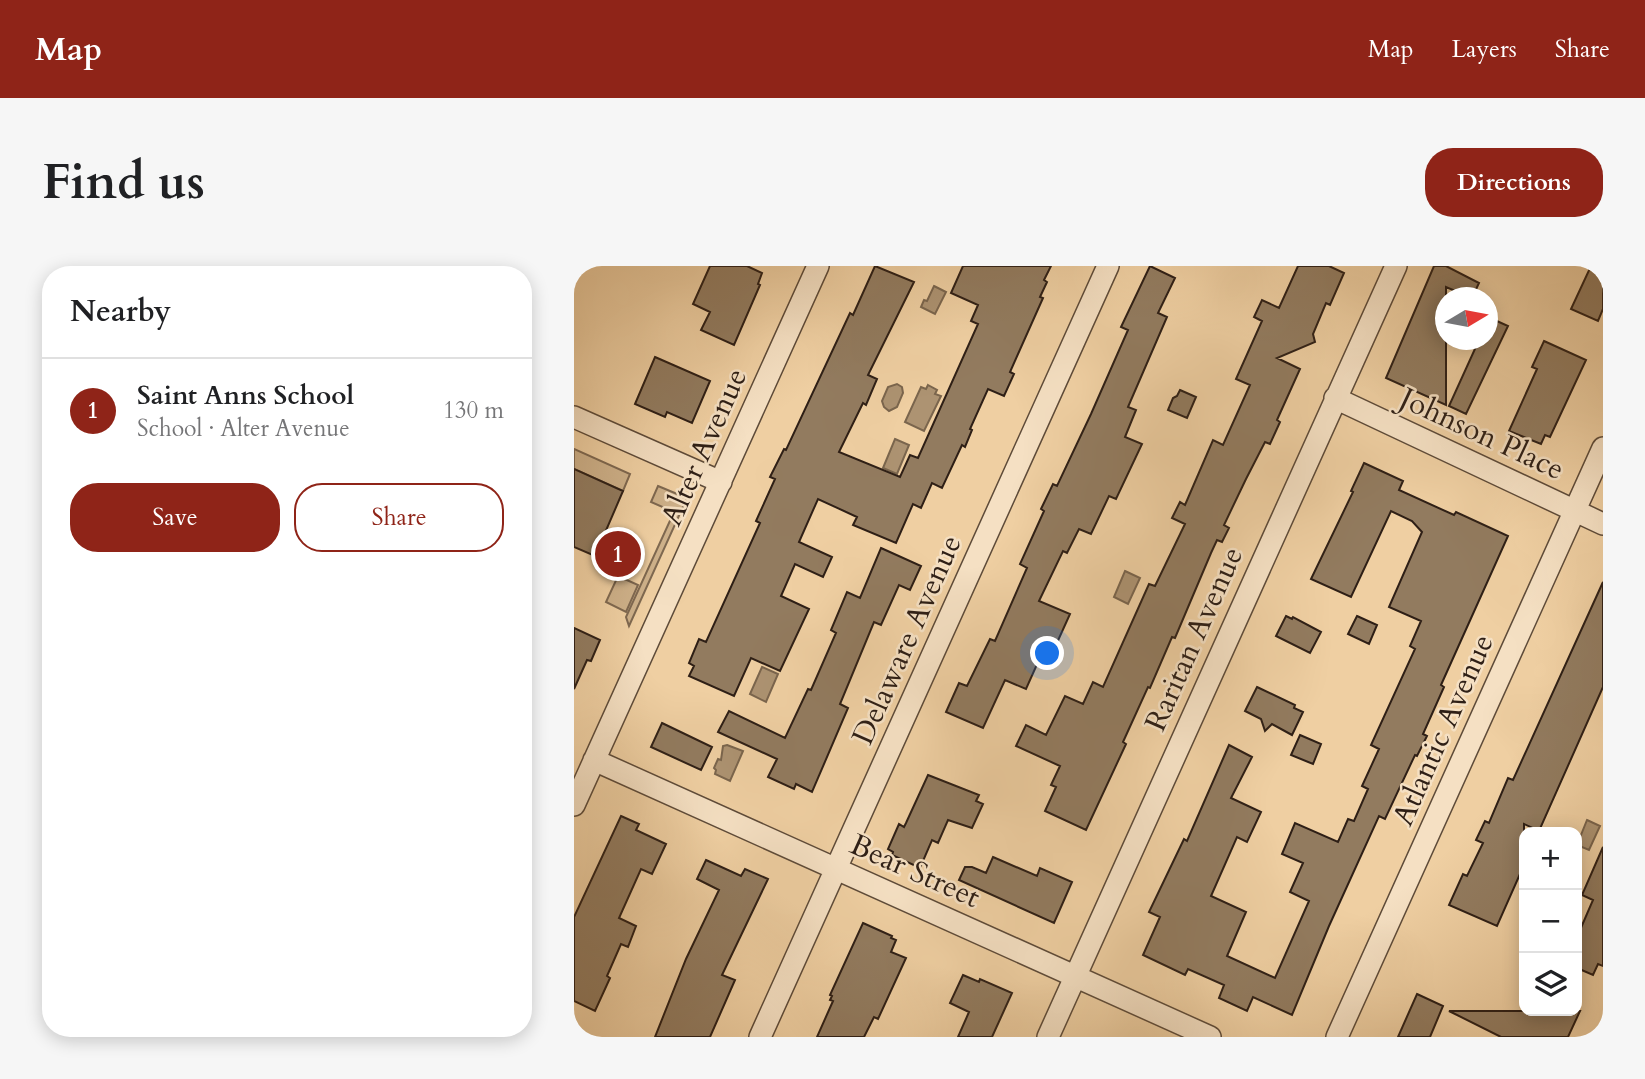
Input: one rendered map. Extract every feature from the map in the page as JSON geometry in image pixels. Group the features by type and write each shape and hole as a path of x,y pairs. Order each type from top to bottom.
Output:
{"street":[{"name":"Alter Avenue","path":"574,805 818,266"},
{"name":"Delaware Avenue","path":"760,1037 1108,266"},
{"name":"Raritan Avenue","path":"1048,1037 1396,266"},
{"name":"Johnson Place","path":"1335,398 1603,524"},
{"path":"574,417 720,482"},
{"name":"Atlantic Avenue","path":"1336,1037 1603,448"},
{"name":"Bear Street","path":"594,760 1210,1037"}],"shaded area":[{"path":"934,286 946,292 935,314 921,307"},
{"path":"897,384 902,387 903,393 897,407 889,411 882,401 888,387"},
{"path":"928,385 937,390 935,394 941,396 924,431 905,422 921,387 926,389"},
{"path":"895,439 909,445 897,474 883,468"},
{"path":"574,449 630,474 623,491 574,469"},
{"path":"658,486 687,498 629,626 626,617 674,512 651,502"},
{"path":"1125,571 1140,578 1128,604 1114,597"},
{"path":"618,576 638,585 626,612 606,602"},
{"path":"762,667 778,674 766,702 750,694"},
{"path":"723,746 743,751 730,781 715,774 714,768 718,759 721,760"},
{"path":"1587,820 1600,826 1589,850 1582,847 1582,832"}],"building":[{"path":"710,266 747,266 762,273 758,284 760,285 734,345 701,330 710,312 693,304"},
{"path":"875,266 914,282 868,375 877,379 866,405 863,403 839,452 900,477 910,455 918,458 978,324 971,321 978,305 951,293 963,266 1051,266 1044,280 1047,282 1040,297 1043,298 1010,372 1014,374 1004,396 988,389 965,447 962,445 942,488 932,483 921,508 913,504 896,543 853,525 857,517 818,499 799,542 832,557 823,577 795,564 781,596 809,609 780,671 751,658 734,696 689,676 694,666 689,663 699,639 706,642 760,523 756,521 775,479 770,477 784,449 786,450"},
{"path":"1150,266 1175,278 1158,313 1167,317 1128,407 1136,410 1125,437 1142,444 1116,499 1109,496 1091,534 1079,529 1067,553 1063,551 1039,601 1070,614 1056,645 1047,642 1026,689 1005,680 983,728 946,712 959,683 967,686 990,639 995,641 1027,568 1020,564 1044,511 1041,509 1053,484 1057,486 1091,414 1128,330 1121,327"},
{"path":"1298,266 1329,266 1344,273 1330,305 1326,303 1313,334 1315,342 1277,358 1300,369 1277,420 1280,422 1270,444 1265,442 1224,525 1229,528 1222,542 1217,540 1175,638 1172,637 1123,742 1126,744 1086,830 1045,811 1056,787 1051,785 1060,766 1016,746 1026,725 1046,735 1065,696 1083,704 1093,682 1103,687 1149,584 1155,586 1185,524 1172,518 1180,502 1185,505 1213,440 1223,445 1250,385 1236,379 1262,321 1254,317 1262,300 1279,308"},
{"path":"1434,266 1446,266 1479,283 1477,287 1435,287 1435,350 1446,350 1446,405 1386,378"},
{"path":"1591,266 1603,266 1603,309 1598,321 1571,309"},
{"path":"1498,322 1508,326 1498,347"},
{"path":"1544,341 1586,360 1550,437 1545,435 1541,444 1509,431 1537,369 1532,367"},
{"path":"1474,350 1497,350 1466,414 1449,406"},
{"path":"655,357 710,381 692,423 667,412 665,417 635,404"},
{"path":"1180,390 1196,397 1187,418 1168,410"},
{"path":"1364,463 1403,481 1399,490 1508,536 1441,685 1444,687 1423,734 1427,736 1417,756 1415,755 1385,819 1379,816 1292,1015 1253,997 1247,1011 1219,998 1224,985 1188,969 1185,975 1143,955 1160,917 1149,912 1184,839 1187,841 1229,745 1252,757 1231,798 1261,812 1247,842 1237,837 1211,896 1246,912 1227,956 1275,978 1309,901 1290,892 1303,863 1282,854 1295,823 1338,842 1348,819 1354,821 1368,789 1362,786 1379,749 1371,745 1415,649 1410,646 1421,621 1389,607 1422,532 1412,521 1391,511 1351,597 1311,579"},
{"path":"574,469 623,491 595,556 574,547"},
{"path":"881,548 921,566 910,590 899,585 881,625 874,622 840,704 848,708 812,792 796,784 794,789 768,777 777,759 718,732 729,711 785,738 808,689 811,690 836,633 831,630 847,592 860,598"},
{"path":"1603,582 1603,687 1541,827 1524,824 1524,827 1519,827 1519,876 1497,926 1449,905 1463,874 1467,876 1483,843 1476,840 1485,821 1489,823 1508,778 1513,780"},
{"path":"1286,616 1321,632 1310,653 1276,636"},
{"path":"1357,616 1377,625 1369,644 1348,634"},
{"path":"574,628 600,640 591,661 587,660 574,689"},
{"path":"1257,687 1295,705 1294,708 1303,712 1292,735 1272,724 1265,731 1261,719 1245,711"},
{"path":"662,723 712,747 701,770 651,747"},
{"path":"1300,735 1321,744 1313,764 1291,755"},
{"path":"928,775 979,795 976,801 983,804 972,828 948,820 938,843 932,840 920,868 892,855 893,852 888,849 899,824 904,827"},
{"path":"621,816 639,824 636,830 666,844 652,874 641,869 619,918 636,926 628,947 621,944 595,1011 574,1001 574,917"},
{"path":"1603,847 1603,966 1598,964 1593,975 1582,970 1582,925 1593,900 1582,895"},
{"path":"993,857 1037,876 1040,868 1072,882 1054,923 959,880 965,867 986,873"},
{"path":"706,860 741,876 745,869 768,879 722,975 735,980 710,1037 655,1037 686,959 719,890 697,879"},
{"path":"863,923 892,936 891,938 896,940 891,952 906,958 878,1019 874,1017 864,1037 817,1037 833,1001 830,1000 830,995"},
{"path":"963,975 979,982 980,979 1012,993 992,1037 958,1037 969,1012 950,1003"},
{"path":"1417,994 1443,1006 1430,1037 1398,1037"},
{"path":"1449,1011 1519,1011 1519,1016 1578,1016 1568,1037 1501,1037"}],"place":[{"name":"Saint Anns School","path":"618,554"}]}
